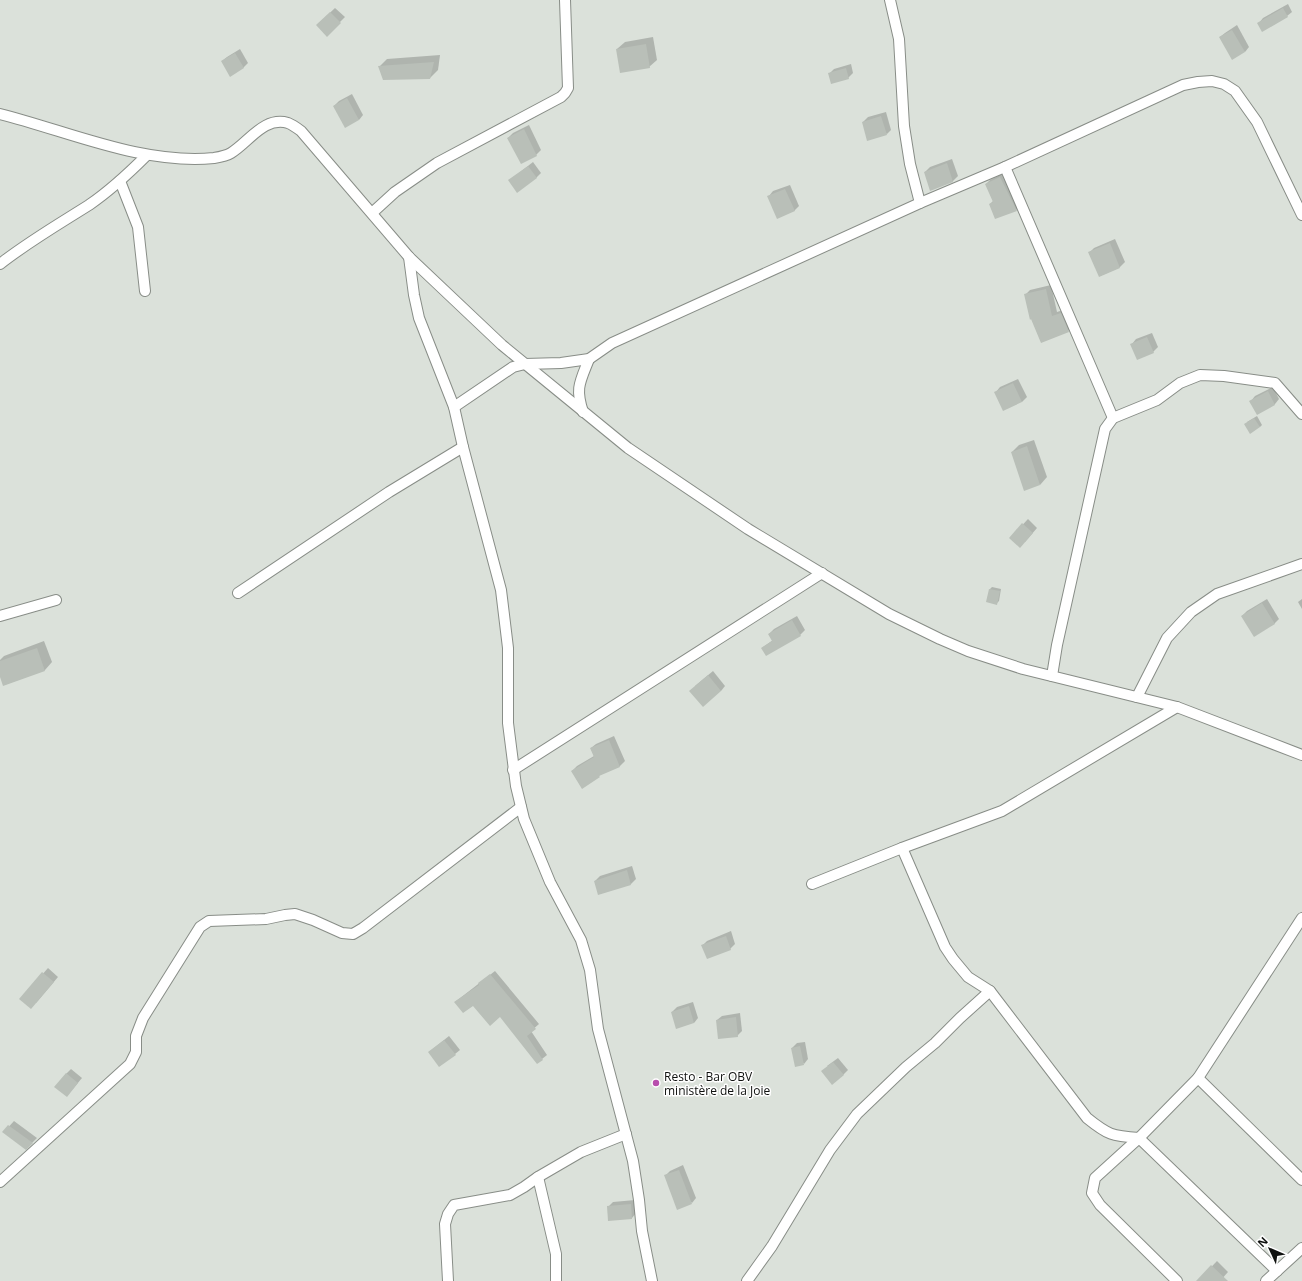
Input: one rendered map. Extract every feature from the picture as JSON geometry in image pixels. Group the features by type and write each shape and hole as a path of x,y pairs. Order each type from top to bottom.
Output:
{"street":[{"path":"372,213 395,192 437,163 561,97 565,93 568,88 564,0"},
{"path":"890,0 899,39 904,126 910,164 920,203"},
{"path":"454,407 514,367 525,364 561,364 589,359 612,343 920,203 1005,167 1183,86 1198,82 1212,81 1224,84 1236,91 1257,122 1302,215"},
{"path":"0,114 147,155 190,158 222,157 231,153 268,124 279,122 288,123 302,131 409,257 502,345 628,448 748,530 889,614 968,651 1023,669 1178,707 1302,755"},
{"path":"0,264 41,234 90,204 120,181 147,155"},
{"path":"1005,167 1113,418"},
{"path":"120,181 138,228 145,291"},
{"path":"409,257 414,295 419,318 454,407 463,447 501,590 508,648 508,723 516,786 524,819 550,882 581,940 590,970 598,1029 633,1161 642,1231 652,1281"},
{"path":"584,413 579,398 579,384 589,359"},
{"path":"1052,676 1057,645 1105,429 1113,418 1157,400 1180,383 1200,375 1224,376 1275,384 1302,414"},
{"path":"238,593 389,492 463,447"},
{"path":"1137,697 1167,638 1191,612 1217,594 1302,564"},
{"path":"514,770 822,573"},
{"path":"0,616 56,600"},
{"path":"812,884 902,848 1002,811 1178,707"},
{"path":"0,1182 130,1064 136,1052 136,1036 143,1018 200,927 209,921 266,919 295,914 342,933 353,934 363,928 521,807"},
{"path":"902,848 945,947 953,959 968,977 990,991 1087,1118 1101,1130 1115,1136 1139,1138 1277,1271"},
{"path":"1177,1281 1100,1205 1092,1193 1095,1178 1139,1138 1198,1078 1302,918"},
{"path":"747,1281 772,1246 830,1150 857,1114 906,1067 935,1043 990,991"},
{"path":"1198,1078 1302,1180"},
{"path":"448,1281 445,1224 448,1214 454,1205 510,1195 524,1187 538,1176 582,1152 626,1134"},
{"path":"538,1176 556,1254 556,1281"},
{"path":"1266,1281 1302,1248"}],"building":[{"path":"1283,8 1288,17 1262,32 1257,23"},
{"path":"330,12 341,23 327,37 316,25"},
{"path":"1232,30 1245,52 1232,60 1219,37"},
{"path":"646,44 650,68 620,73 616,49"},
{"path":"235,53 244,68 230,77 221,61"},
{"path":"434,62 430,79 383,80 378,66"},
{"path":"846,68 849,79 831,84 828,73"},
{"path":"347,98 359,120 345,128 333,106"},
{"path":"881,116 887,135 867,141 862,122"},
{"path":"524,129 537,156 521,164 507,138"},
{"path":"947,163 953,182 930,191 924,172"},
{"path":"528,166 537,178 517,193 508,180"},
{"path":"1000,177 1017,211 995,219 989,204 993,202 985,184"},
{"path":"785,189 795,211 777,219 767,196"},
{"path":"1110,243 1120,268 1099,277 1088,252"},
{"path":"1046,289 1052,316 1061,313 1069,332 1041,343 1031,319 1030,320 1024,294"},
{"path":"1147,337 1154,353 1137,360 1130,344"},
{"path":"1013,383 1022,402 1003,411 994,392"},
{"path":"1268,391 1275,405 1257,415 1249,401"},
{"path":"1254,418 1260,427 1250,434 1244,424"},
{"path":"1027,446 1040,485 1024,491 1011,452"},
{"path":"1022,523 1033,533 1020,548 1009,538"},
{"path":"989,589 1000,591 997,605 986,602"},
{"path":"1262,603 1275,624 1254,637 1241,616"},
{"path":"792,620 801,636 766,656 761,648 772,641 768,634"},
{"path":"37,648 45,671 3,686 0,677 0,661"},
{"path":"708,675 721,691 703,707 689,691"},
{"path":"609,740 620,767 599,776 600,777 582,789 571,771 594,757 590,748"},
{"path":"627,870 631,885 598,895 594,881"},
{"path":"726,936 731,950 707,959 701,945"},
{"path":"42,972 54,982 31,1009 19,999"},
{"path":"490,974 536,1029 527,1036 543,1060 537,1064 500,1017 490,1026 473,1006 463,1013 454,1002 479,985 478,983"},
{"path":"689,1006 694,1023 676,1029 671,1012"},
{"path":"736,1017 738,1037 718,1039 716,1020"},
{"path":"444,1040 456,1055 439,1067 428,1052"},
{"path":"800,1046 804,1065 795,1067 791,1048"},
{"path":"833,1062 844,1075 832,1085 821,1071"},
{"path":"66,1073 78,1083 67,1097 54,1087"},
{"path":"8,1125 33,1143 26,1150 2,1132"},
{"path":"679,1170 692,1204 677,1210 664,1175"},
{"path":"631,1204 632,1219 608,1221 607,1206"},
{"path":"1211,1265 1228,1281 1196,1281"}],"place":[{"name":"Resto - Bar OBV ministère de la Joie","path":"656,1083"}]}
